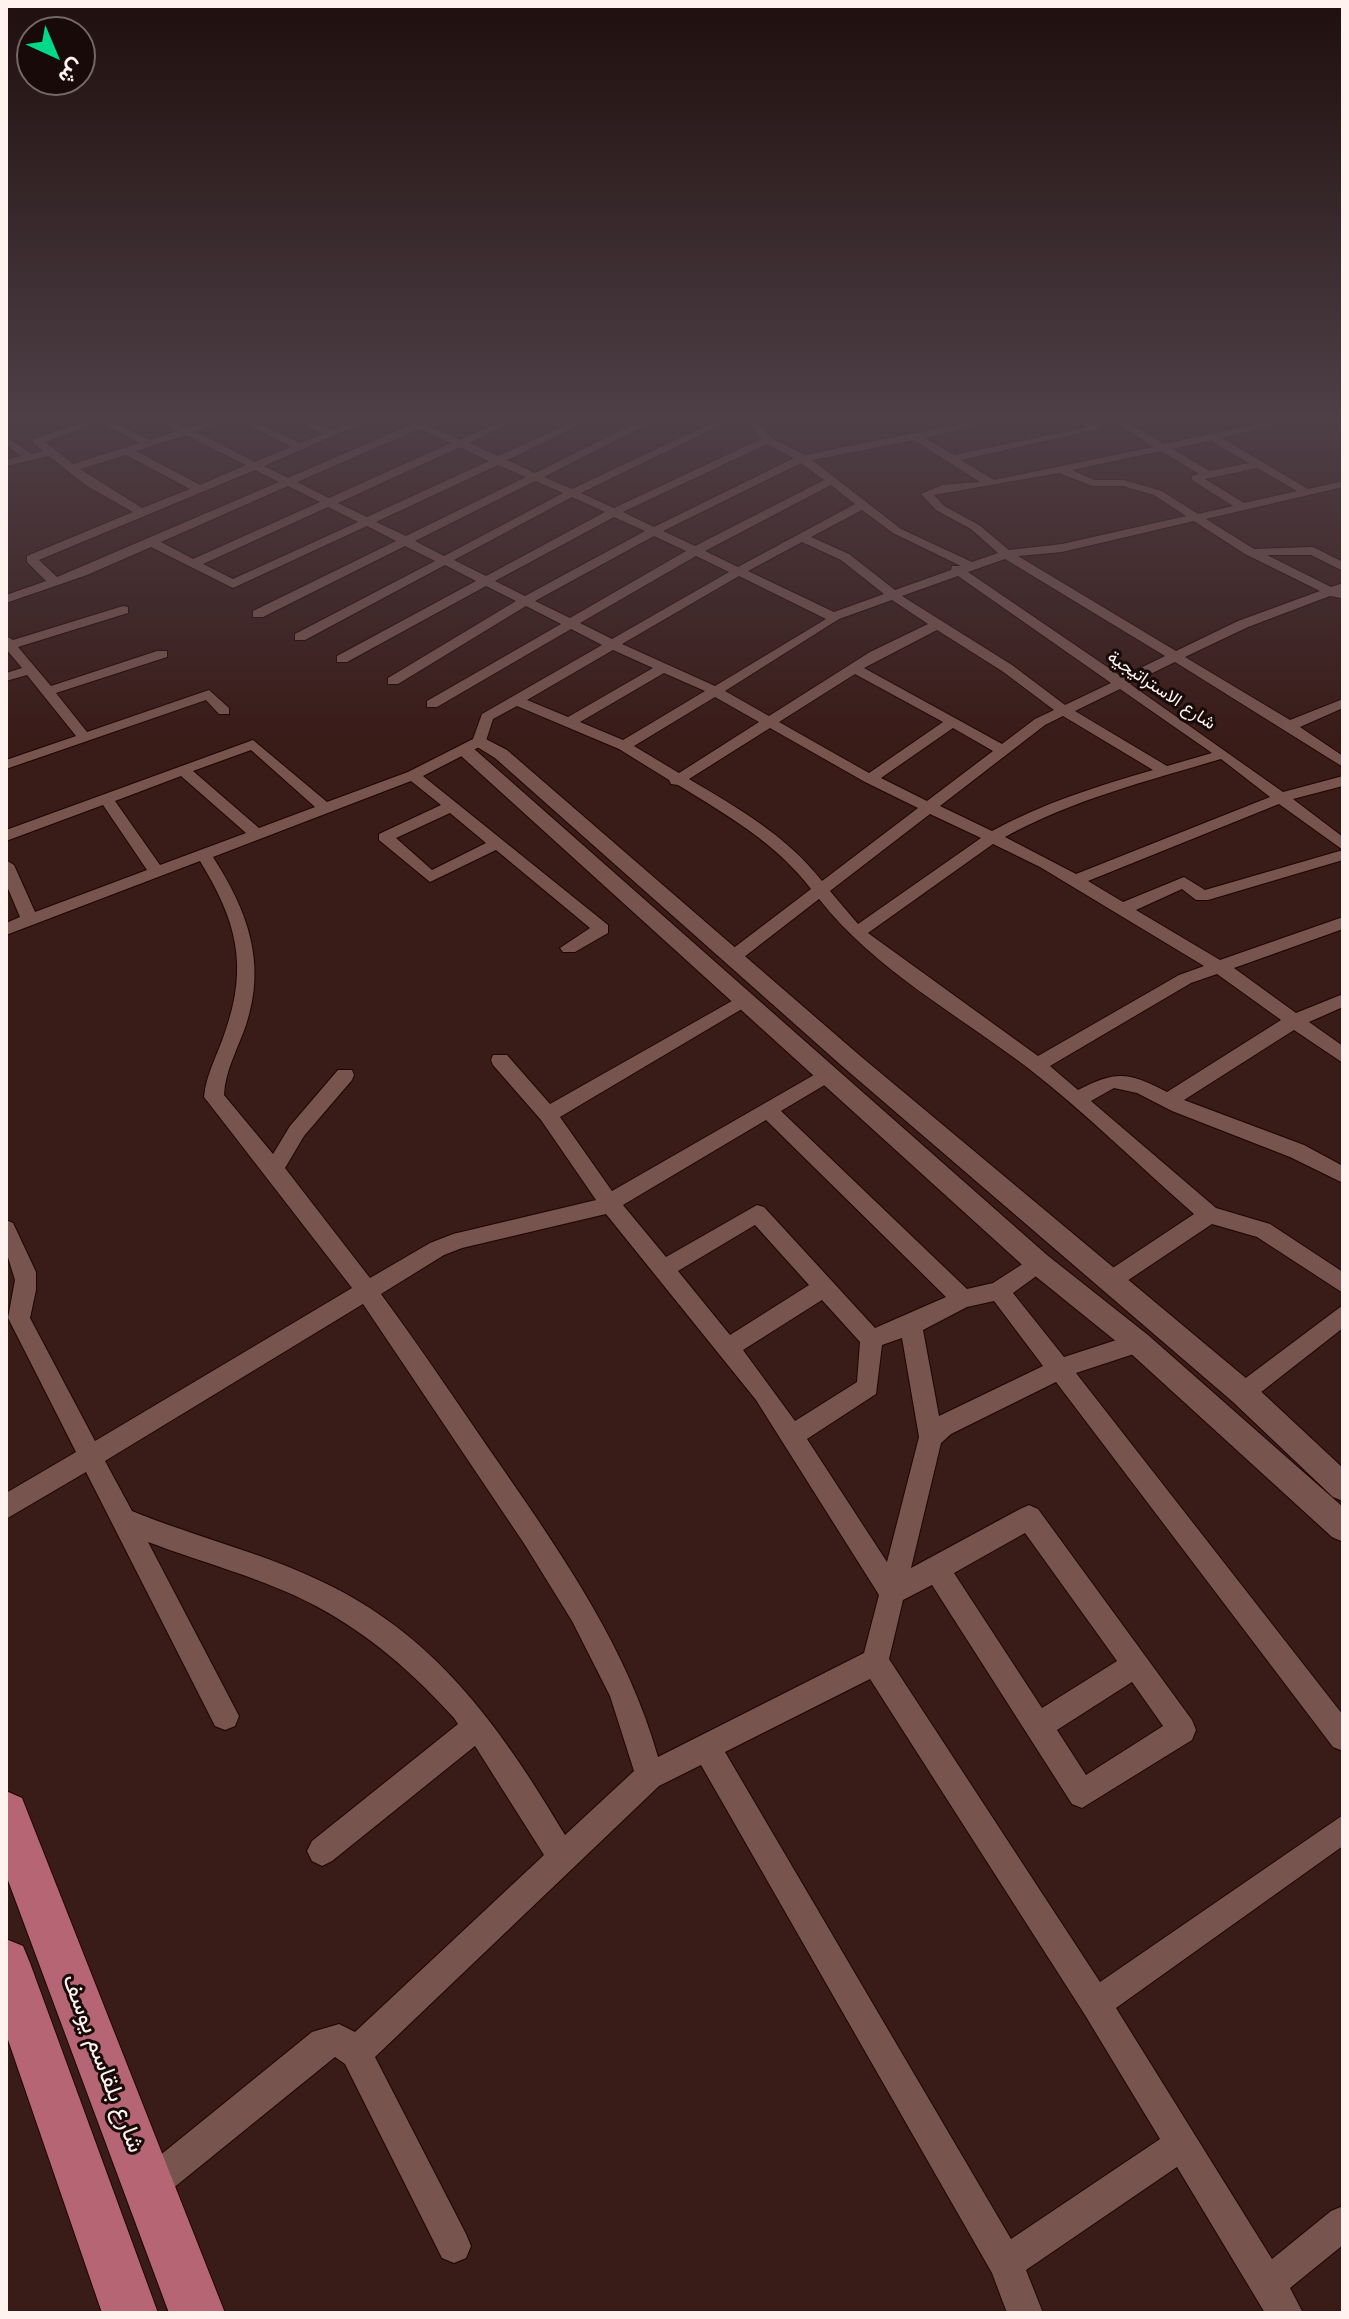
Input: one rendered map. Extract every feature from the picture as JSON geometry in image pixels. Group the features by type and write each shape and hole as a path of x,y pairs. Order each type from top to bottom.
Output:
{"main road":[{"name":"شارع بلقاسم يوسف","path":"6,1814 197,2313"},
{"path":"6,1963 130,2313"}],"street":[{"path":"55,582 31,559 100,530"},
{"path":"6,599 55,582 178,530"},
{"path":"194,563 267,530"},
{"path":"151,542 233,584 349,530"},
{"path":"388,530 661,669 713,690 870,779 1075,880 1221,968 1343,1056"},
{"path":"258,614 423,530"},
{"path":"300,637 501,530"},
{"path":"342,659 579,530"},
{"path":"432,704 735,530"},
{"path":"6,929 413,775 473,746 487,717 615,646 741,570 818,530"},
{"name":"شارع الاستراتيجية","path":"896,530 962,567 1118,684 1223,754 1343,845"},
{"path":"979,530 1006,554 1289,726 1343,763"},
{"path":"624,746 833,620 833,617 890,593 1006,554 1062,548 1141,530"},
{"path":"1219,530 1249,551 1338,592"},
{"path":"393,681 526,601 654,531 741,570 833,617"},
{"path":"804,538 845,557 890,593 1007,668 1062,709 1165,771"},
{"path":"1249,551 1313,551 1343,567"},
{"path":"733,957 1003,750 1062,709 1243,624 1338,592"},
{"path":"85,738 8,642 123,610"},
{"path":"676,781 855,668 937,625"},
{"path":"47,692 162,654"},
{"path":"855,668 1003,750"},
{"path":"567,724 661,669"},
{"path":"6,677 30,670"},
{"path":"6,765 209,694 224,711"},
{"path":"518,701 624,746 676,781 750,822 802,866 857,933 943,1001 1037,1065 1209,1215 1263,1230 1343,1284"},
{"path":"1289,726 1343,703"},
{"path":"870,779 953,722"},
{"path":"6,836 253,744 325,808"},
{"path":"473,746 501,754 733,957 1243,1393 1343,1487"},
{"path":"473,746 826,1075 1038,1263 1138,1343 1343,1527"},
{"path":"857,933 993,837 1024,820 1095,792 1223,754"},
{"path":"183,770 257,834"},
{"path":"413,775 602,929 569,948"},
{"path":"1075,880 1280,798 1343,781"},
{"path":"106,799 157,872"},
{"path":"452,806 385,837 430,877 498,843"},
{"path":"203,854 222,881 248,944 244,1005 215,1083 214,1097 369,1290 563,1579 608,1662 641,1740 649,1776"},
{"path":"1125,908 1184,882 1202,896 1343,855"},
{"path":"6,865 30,920"},
{"path":"1037,1065 1185,979 1343,923"},
{"path":"548,1115 746,999"},
{"path":"1169,1100 1294,1021 1343,1000"},
{"path":"500,1060 548,1115 609,1203 764,1393 892,1592"},
{"path":"274,1170 303,1122 345,1075"},
{"path":"6,1507 437,1249 460,1240 567,1218 609,1203 826,1075"},
{"path":"1077,1099 1112,1081 1141,1087 1297,1151 1343,1175"},
{"path":"768,1110 963,1299"},
{"path":"663,1269 757,1213 871,1339 868,1387 792,1436"},
{"path":"1110,1281 1209,1215"},
{"path":"6,1229 28,1276 28,1291 19,1318 88,1457 125,1520 225,1716"},
{"path":"871,1339 911,1325 963,1299 999,1291 1038,1263"},
{"path":"728,1348 824,1287"},
{"path":"999,1291 1343,1737"},
{"path":"1243,1393 1343,1315"},
{"path":"911,1325 931,1437 875,1662 1096,2004 1277,2298 1343,2223"},
{"path":"931,1437 943,1426 1059,1369 1138,1343"},
{"path":"892,1592 1029,1517 1182,1730 1082,1794 936,1569"},
{"path":"125,1520 324,1597 369,1623 425,1666 502,1755 562,1858"},
{"path":"356,2053 649,1776 875,1662"},
{"path":"1038,1726 1135,1665"},
{"path":"322,1851 479,1725"},
{"path":"706,1747 1006,2263 1025,2313"},
{"path":"1096,2004 1343,1829"},
{"path":"149,2186 323,2043 339,2040 356,2053 454,2246"},
{"path":"1006,2263 1182,2144"}]}
